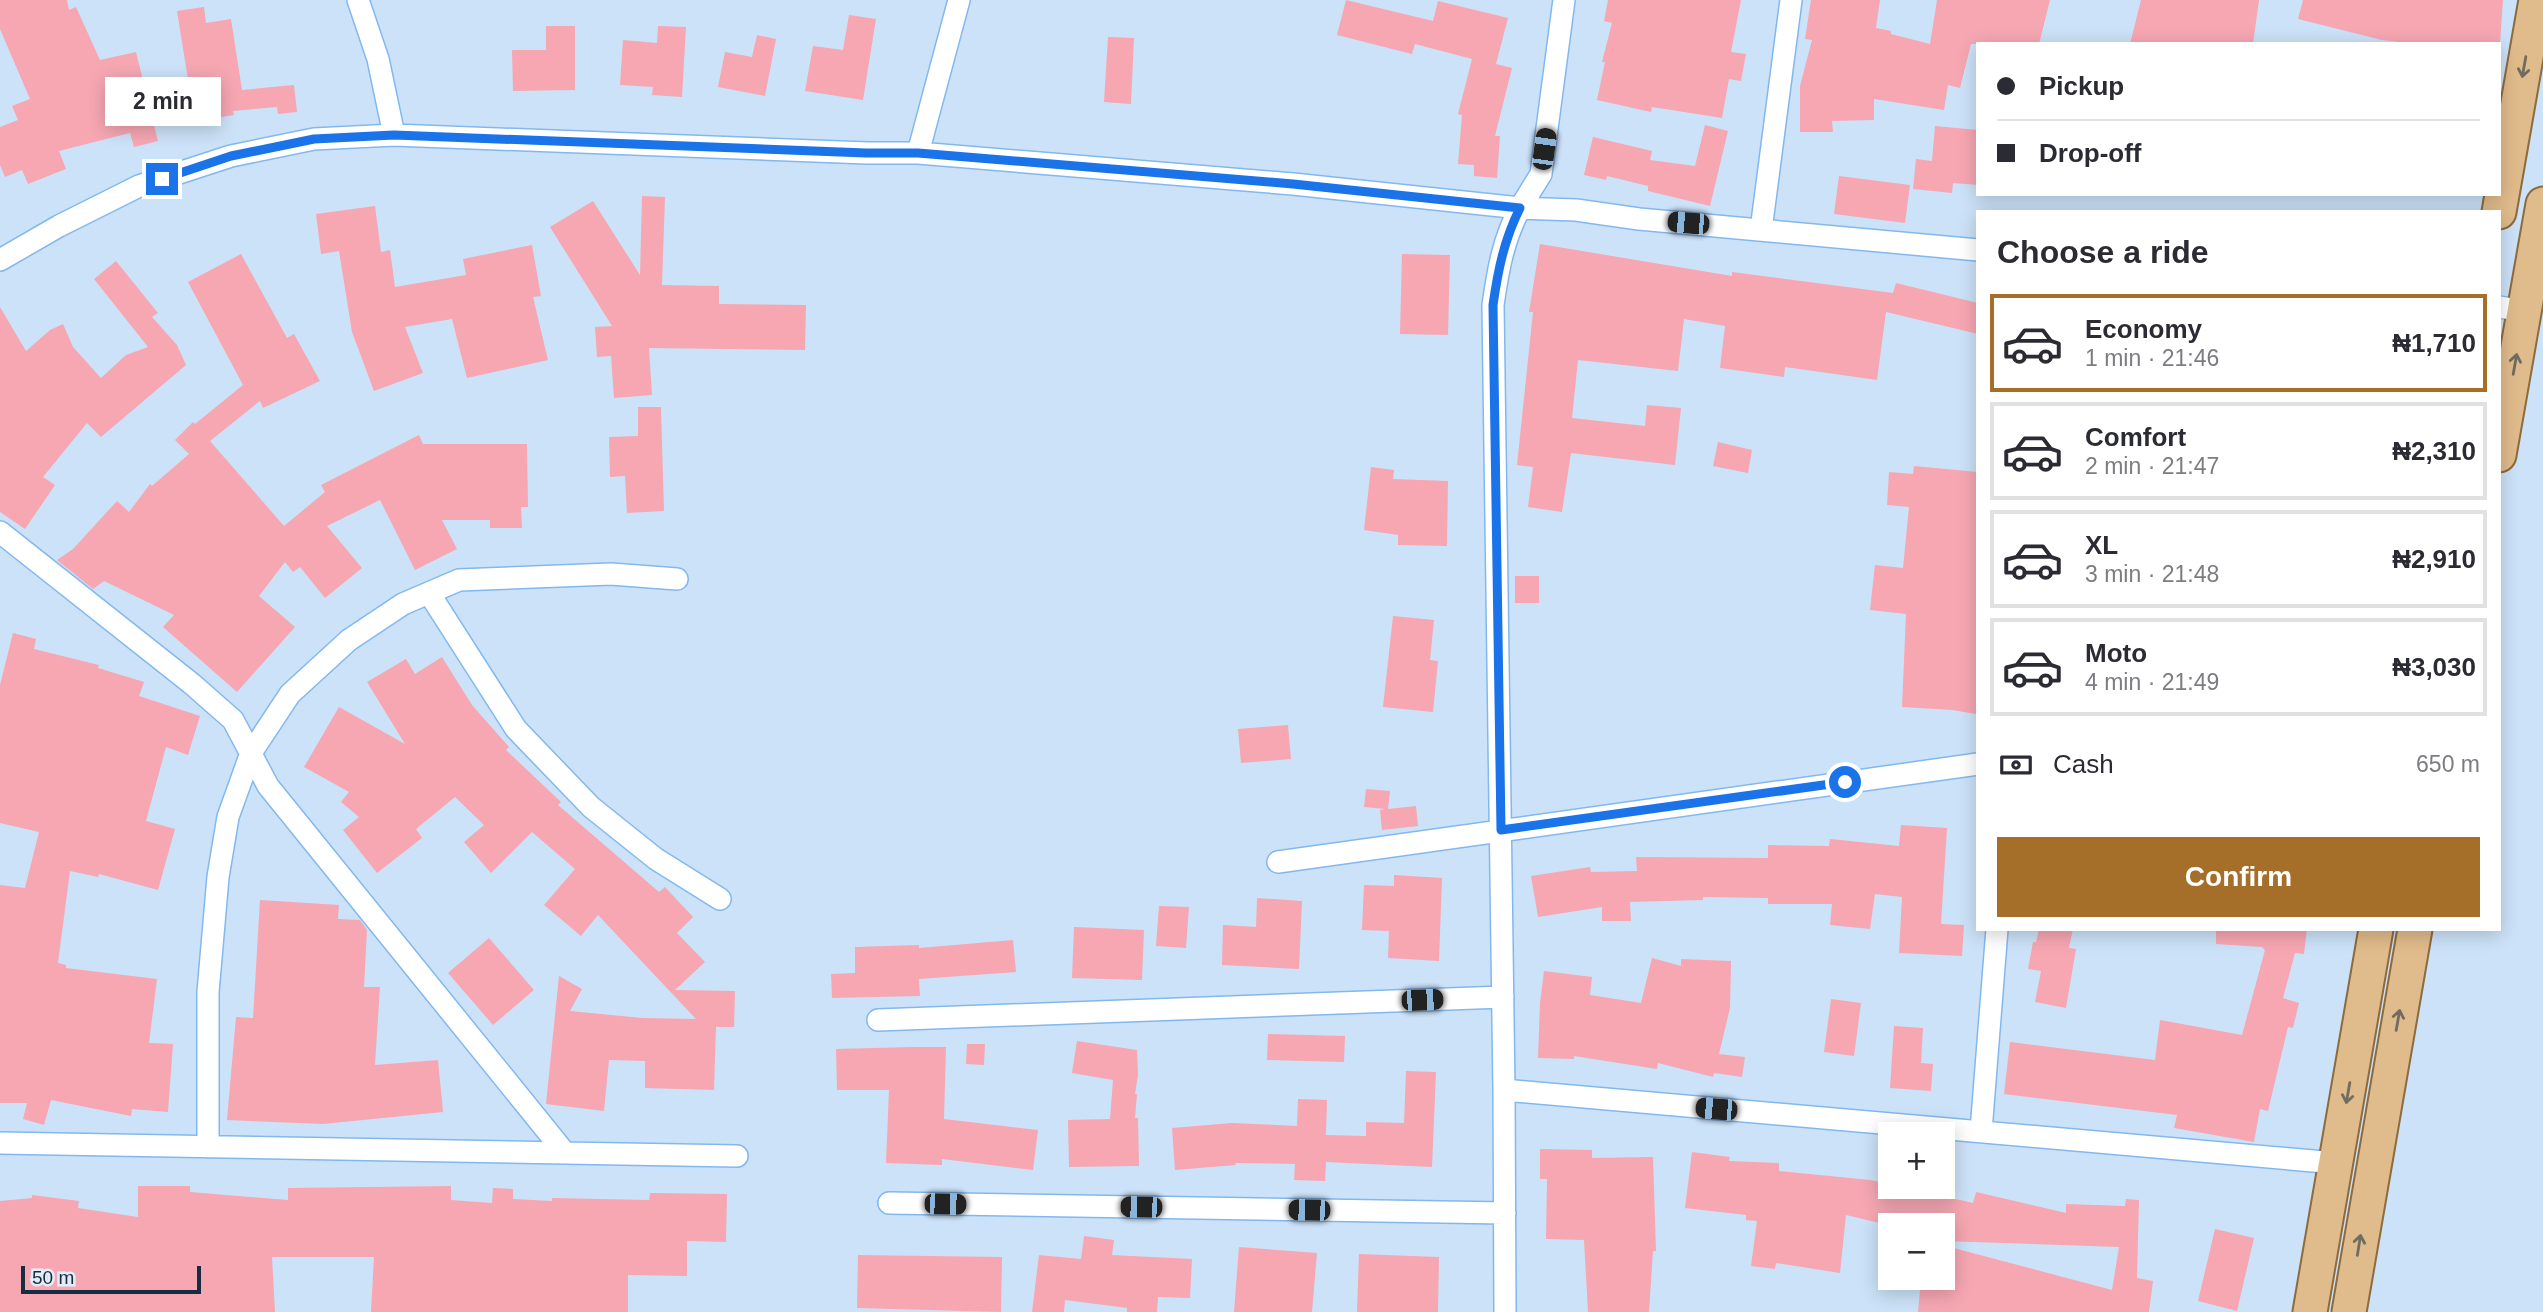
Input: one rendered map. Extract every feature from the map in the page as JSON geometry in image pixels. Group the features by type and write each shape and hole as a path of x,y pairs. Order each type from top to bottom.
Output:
{"main road":[{"path":"2499,210 2536,0"},
{"path":"2501,433 2512,309 2543,204"},
{"path":"2310,1312 2376,931"},
{"path":"2349,1312 2415,931"}],"street":[{"path":"358,0 378,60 394,135"},
{"path":"918,153 959,0"},
{"path":"1505,1312 1493,305 1508,232 1541,174 1564,0"},
{"path":"1761,230 1791,0"},
{"path":"0,260 59,226 138,187 231,156 314,139 394,135 918,153 1293,184 1520,208 1576,209 1639,219 1976,250"},
{"path":"0,532 233,720 268,786 565,1153"},
{"path":"208,1147 208,992 218,877 228,817 251,753 289,694 349,639 403,604 459,580 611,574 677,579"},
{"path":"429,593 516,729 602,816 656,859 720,899"},
{"path":"1278,862 1976,764"},
{"path":"1981,1131 1997,931"},
{"path":"878,1020 1503,997"},
{"path":"1504,1090 2336,1163"},
{"path":"0,1143 737,1156"},
{"path":"889,1203 1505,1213"}],"building":[{"path":"0,0 67,0 69,10 76,7 100,60 136,52 158,141 134,147 130,133 59,151 66,169 28,184 22,170 5,177 0,165 0,127 18,120 12,106 30,99 0,29"},
{"path":"1346,0 1433,21 1438,1 1508,18 1496,64 1512,68 1495,136 1500,136 1497,178 1474,176 1474,165 1458,164 1462,115 1458,114 1472,59 1415,44 1412,54 1337,35"},
{"path":"1608,0 1741,0 1731,52 1746,54 1741,81 1729,79 1722,118 1652,107 1651,112 1597,100 1605,62 1602,62 1612,23 1604,21"},
{"path":"1811,0 1880,0 1876,28 1930,44 1937,0 2050,0 2040,42 1971,44 1960,88 1948,85 1944,110 1874,99 1874,120 1832,121 1833,132 1800,132 1800,86 1812,40 1805,39"},
{"path":"2141,0 2259,0 2253,42 2130,42"},
{"path":"2303,0 2503,0 2500,42 2398,42 2298,19"},
{"path":"204,7 206,23 231,19 242,90 294,85 297,112 278,114 277,107 233,111 234,115 215,118 211,95 191,98 177,11"},
{"path":"849,15 876,19 863,100 805,91 813,46 843,50"},
{"path":"546,26 575,26 575,90 513,91 512,50 546,50"},
{"path":"658,26 686,27 682,97 652,95 653,87 620,85 623,40 657,43"},
{"path":"757,35 776,39 765,96 718,87 725,52 752,57"},
{"path":"1108,37 1134,38 1131,104 1104,102"},
{"path":"1705,125 1728,131 1710,206 1648,191 1648,186 1607,176 1606,180 1584,175 1593,137 1652,151 1650,160 1695,166"},
{"path":"1935,126 1976,130 1976,185 1953,183 1952,193 1913,189 1916,159 1932,161"},
{"path":"1839,176 1910,185 1905,223 1834,214"},
{"path":"642,196 665,197 662,285 719,286 719,304 806,305 805,350 649,348 652,395 614,398 611,356 597,357 595,327 612,326 550,227 593,201 640,275"},
{"path":"375,206 381,252 390,250 395,287 466,275 463,259 532,245 541,296 533,297 548,360 467,378 452,319 405,327 423,373 374,391 352,332 339,251 321,254 316,214"},
{"path":"1540,244 1732,276 1732,272 1893,293 1896,283 1976,303 1976,334 1886,312 1877,380 1785,367 1784,377 1720,368 1725,326 1684,319 1678,371 1578,360 1572,418 1645,426 1647,405 1681,408 1675,465 1571,453 1562,512 1528,507 1533,467 1517,465 1533,312 1529,312"},
{"path":"241,254 287,338 294,334 320,381 263,408 260,401 210,441 284,526 325,492 321,485 419,435 423,444 527,444 528,507 521,507 522,528 490,528 490,520 442,520 457,549 415,570 380,500 327,526 362,568 325,598 300,567 293,572 285,562 259,596 295,627 237,692 163,627 174,615 104,581 93,589 57,560 73,549 117,501 129,512 150,484 152,486 189,454 175,440 193,422 195,424 243,385 188,282"},
{"path":"1402,254 1450,255 1448,335 1400,334"},
{"path":"116,261 158,313 152,317 177,345 186,365 101,437 87,423 43,477 55,485 25,529 0,512 0,307 26,351 50,330 63,324 73,347 101,378 126,355 148,347 94,279"},
{"path":"638,407 661,407 664,511 627,513 625,476 610,477 609,437 638,436"},
{"path":"1718,442 1752,450 1748,473 1713,466"},
{"path":"1914,466 1976,472 1976,714 1902,707 1906,614 1870,610 1875,565 1903,568 1909,507 1887,505 1889,472 1913,474"},
{"path":"1371,467 1394,470 1393,479 1448,481 1447,546 1398,545 1398,535 1364,530"},
{"path":"1515,576 1539,576 1539,603 1515,603"},
{"path":"1393,616 1434,620 1430,660 1438,661 1433,712 1383,707"},
{"path":"13,633 36,639 34,649 99,665 98,668 144,682 139,696 200,716 188,755 166,747 146,821 175,829 158,890 99,874 98,877 70,871 58,963 66,965 66,968 157,979 149,1043 173,1044 168,1112 132,1109 131,1116 51,1100 44,1125 23,1119 27,1103 0,1103 0,885 25,888 39,832 0,823 0,685"},
{"path":"442,657 472,705 509,747 506,750 561,802 558,805 659,892 665,887 693,917 677,933 705,962 675,990 735,991 734,1027 716,1027 714,1090 645,1088 645,1061 609,1060 604,1111 546,1104 559,976 582,989 570,1011 642,1018 696,1019 598,915 581,936 544,905 575,869 532,832 491,873 464,842 484,825 455,797 416,829 422,838 377,873 343,830 359,817 341,802 349,792 304,767 339,707 405,744 367,682 406,659 415,674"},
{"path":"1288,725 1291,759 1241,763 1238,729"},
{"path":"1366,789 1390,791 1388,809 1416,806 1418,826 1382,830 1380,810 1385,809 1364,807"},
{"path":"1901,825 1947,828 1941,924 1964,925 1962,956 1899,953 1902,897 1875,894 1870,929 1830,925 1832,904 1768,904 1768,898 1703,897 1703,900 1630,902 1631,921 1602,921 1602,907 1538,917 1531,876 1590,867 1591,872 1637,871 1636,857 1768,858 1768,845 1829,846 1830,839 1899,846"},
{"path":"1394,875 1442,878 1439,961 1388,958 1389,931 1362,930 1364,885 1394,886"},
{"path":"1257,898 1302,901 1299,969 1222,965 1223,925 1256,927"},
{"path":"260,900 339,905 338,919 360,920 367,930 364,987 380,987 375,1065 438,1060 443,1112 323,1124 227,1120 236,1017 253,1018"},
{"path":"1159,906 1189,907 1186,948 1156,946"},
{"path":"1074,927 1144,930 1142,980 1072,978"},
{"path":"2039,931 2073,931 2069,948 2076,949 2066,1008 2035,1002 2041,971 2028,969 2033,942 2036,942"},
{"path":"2216,931 2307,931 2304,954 2295,953 2283,998 2299,1003 2293,1028 2288,1027 2268,1111 2260,1109 2254,1142 2174,1128 2177,1115 2004,1094 2010,1042 2155,1060 2160,1020 2242,1035 2265,950 2262,947 2216,944"},
{"path":"489,938 534,990 493,1025 448,973"},
{"path":"1013,940 1016,972 919,979 920,996 832,998 831,974 855,973 855,947 919,945 919,948"},
{"path":"1652,958 1681,966 1681,959 1731,961 1730,1008 1719,1054 1745,1057 1742,1077 1714,1073 1713,1077 1658,1063 1657,1069 1574,1056 1574,1059 1538,1058 1544,971 1592,977 1590,995 1641,1003"},
{"path":"1831,999 1861,1003 1854,1056 1824,1052"},
{"path":"1894,1026 1923,1028 1921,1063 1933,1064 1931,1091 1890,1088"},
{"path":"1268,1034 1345,1036 1344,1062 1267,1060"},
{"path":"1077,1041 1137,1050 1135,1118 1138,1118 1139,1166 1069,1167 1068,1120 1110,1119 1113,1080 1072,1073"},
{"path":"967,1044 985,1044 984,1065 966,1064"},
{"path":"946,1047 944,1119 1038,1130 1033,1170 942,1159 942,1165 886,1163 889,1090 837,1090 836,1049"},
{"path":"1406,1071 1436,1072 1432,1167 1326,1162 1325,1181 1294,1180 1295,1164 1235,1163 1236,1165 1175,1170 1172,1128 1232,1123 1297,1126 1298,1099 1327,1100 1326,1135 1366,1136 1366,1122 1404,1123"},
{"path":"1540,1149 1592,1150 1592,1158 1653,1157 1656,1251 1653,1251 1649,1312 1588,1312 1584,1240 1546,1239 1547,1179 1540,1179"},
{"path":"1692,1152 1730,1157 1729,1161 1779,1163 1779,1171 1878,1182 1878,1199 1955,1199 1973,1203 1976,1192 2066,1213 2066,1204 2125,1206 2126,1199 2139,1200 2137,1278 2153,1281 2149,1312 1918,1312 1920,1290 1955,1290 1955,1248 2112,1290 2119,1247 1955,1241 1955,1213 1878,1213 1878,1223 1846,1215 1840,1273 1776,1263 1775,1269 1751,1266 1757,1221 1746,1220 1746,1215 1685,1208"},
{"path":"138,1186 190,1186 190,1192 288,1200 288,1188 451,1186 451,1200 492,1203 493,1188 513,1189 513,1199 552,1201 552,1198 649,1200 650,1193 727,1194 726,1242 687,1241 687,1276 628,1275 628,1312 371,1312 374,1257 272,1257 275,1312 0,1312 0,1201 32,1198 32,1195 79,1201 78,1208 138,1217"},
{"path":"2215,1229 2254,1238 2237,1311 2198,1301"},
{"path":"1084,1236 1114,1240 1112,1255 1192,1259 1190,1298 1158,1297 1157,1312 1127,1312 1127,1308 1065,1300 1064,1312 1032,1312 1039,1255 1081,1259"},
{"path":"1239,1247 1317,1253 1312,1312 1234,1312"},
{"path":"1359,1254 1439,1257 1438,1312 1357,1312"},
{"path":"858,1255 1002,1257 1001,1312 857,1308"}],"route":[{"path":"162,179 231,156 314,139 394,135 918,153 1293,184 1520,208 1503,247 1493,305 1501,830 1845,782"}]}
